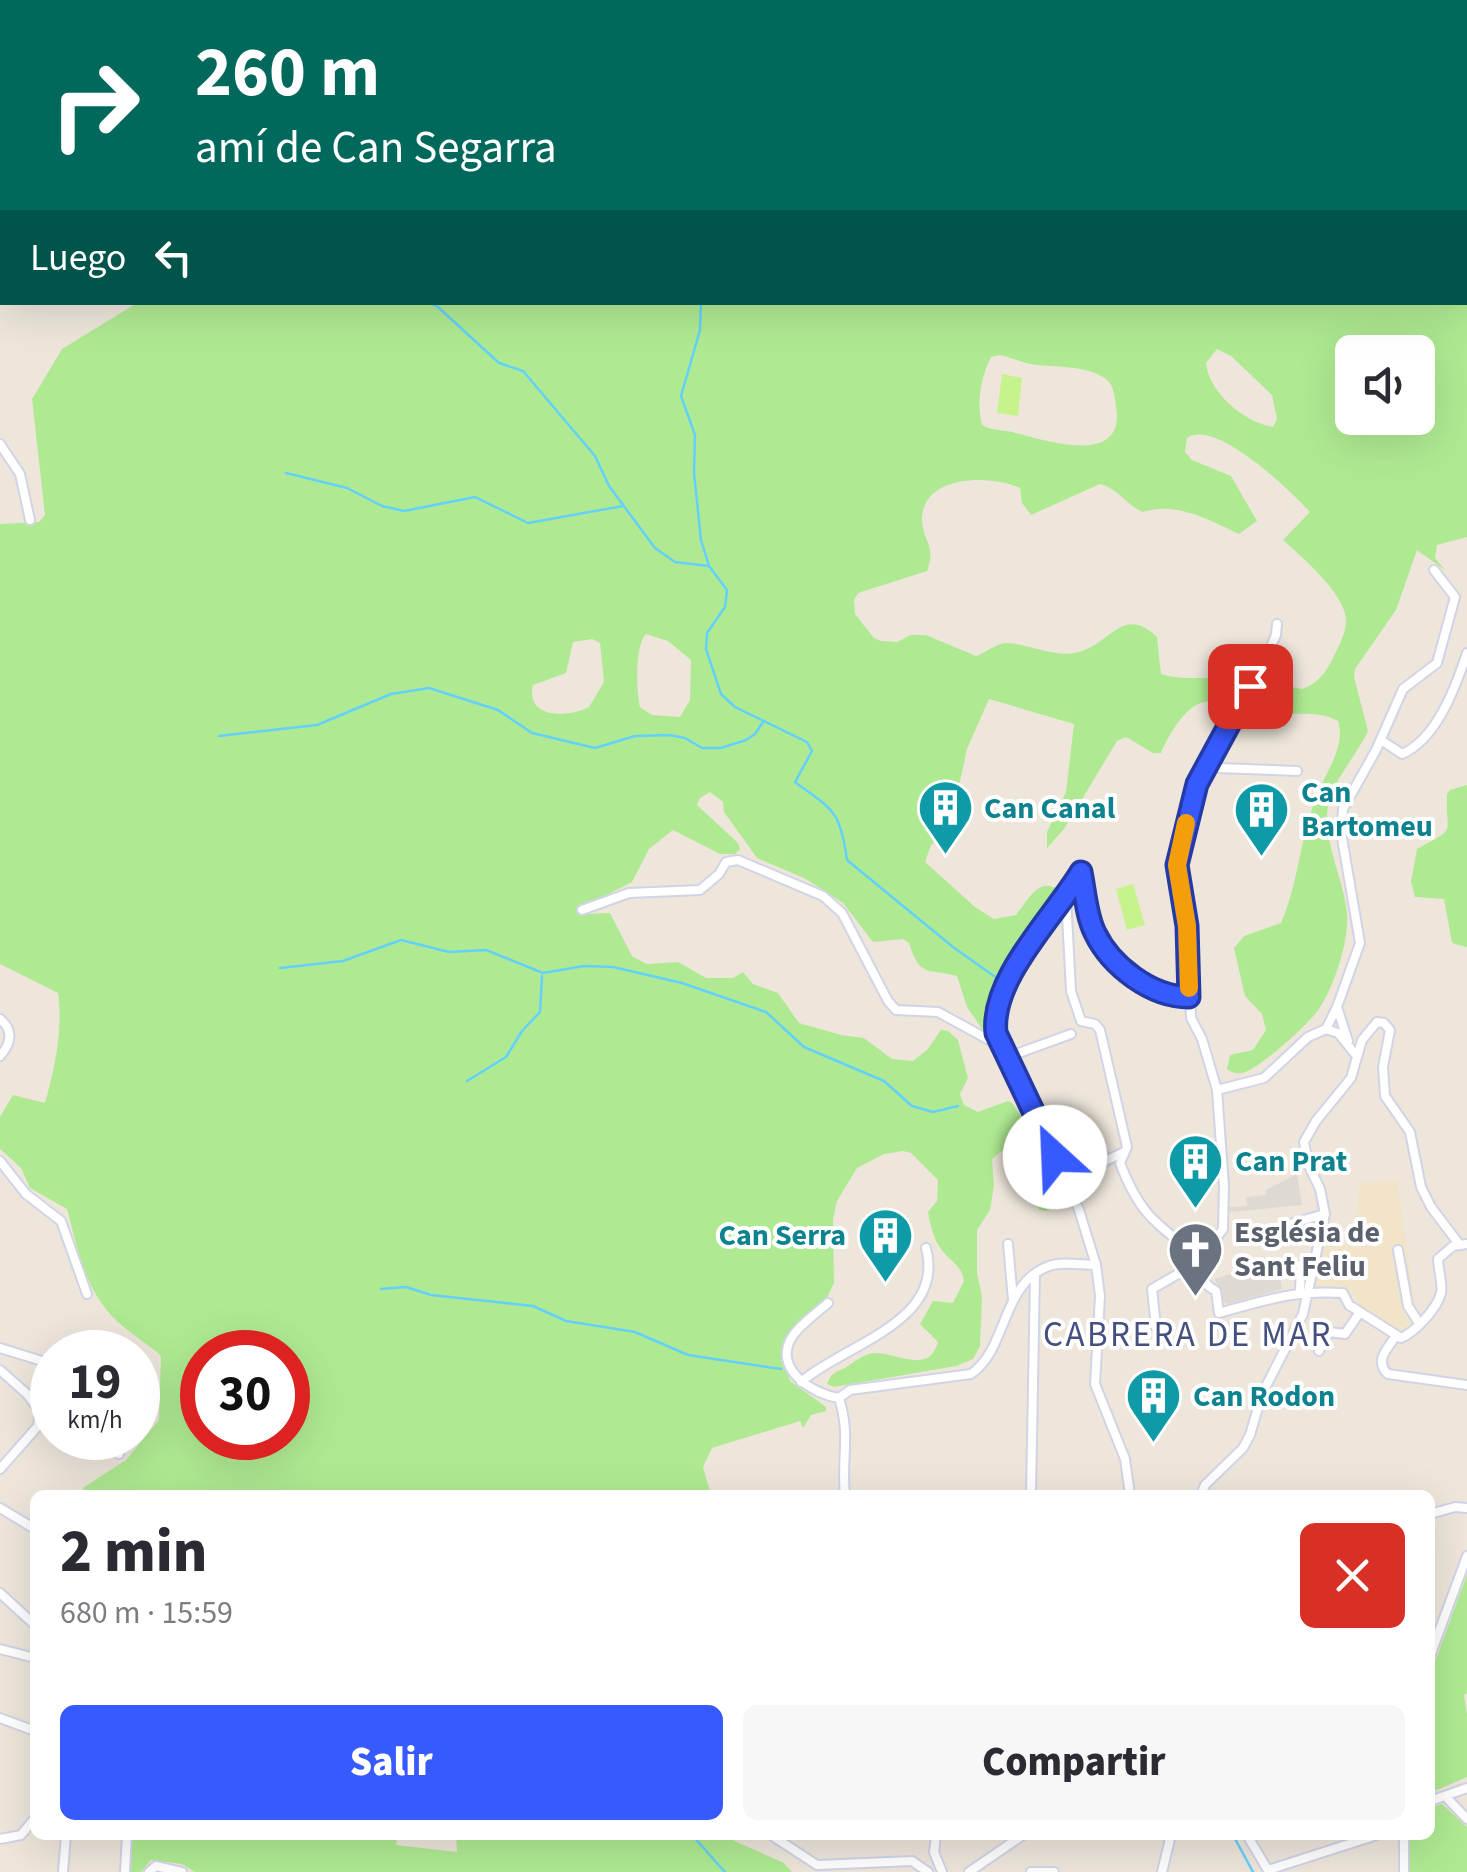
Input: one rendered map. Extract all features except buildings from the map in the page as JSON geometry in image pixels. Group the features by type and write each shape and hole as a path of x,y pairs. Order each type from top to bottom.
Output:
{"street":[{"path":"0,444 20,474 30,520"},
{"path":"1217,1090 1264,1078 1308,1037 1326,1028 1337,1007 1360,943 1340,832 1342,815 1403,689 1432,668 1444,642 1455,597 1434,570"},
{"path":"1200,1275 1201,1260 1223,1229 1225,1218 1217,1090 1202,1038 1191,1018 1187,926 1177,865 1197,784 1266,658 1277,624"},
{"path":"1381,740 1402,754 1415,746 1430,730 1453,691 1467,652"},
{"path":"1207,764 1297,772"},
{"path":"582,910 629,893 700,890 719,874 726,862 738,860 823,896 842,913 896,1010 938,1012 1002,1047"},
{"path":"1129,1490 1124,1459 1095,1384 1100,1296 1096,1265 1070,1188 1002,1047 994,1019 1003,985 1081,872 1092,926 1110,955 1142,984 1189,997"},
{"path":"1066,896 1071,990 1081,1021 1095,1024 1100,1030 1127,1147 1070,1188"},
{"path":"1337,1007 1348,1044"},
{"path":"0,1019 10,1036 0,1056"},
{"path":"1156,1326 1152,1289 1178,1274 1200,1275 1216,1291 1219,1312 1304,1291 1343,1293 1349,1305 1396,1336 1407,1336 1419,1324 1440,1294 1438,1258 1463,1244 1426,1197 1410,1132 1384,1096 1383,1067 1390,1030 1384,1023 1370,1027 1356,1055 1351,1078 1304,1142 1325,1214 1312,1278 1304,1291"},
{"path":"1326,1028 1338,1033 1356,1055"},
{"path":"1008,1057 1070,1034"},
{"path":"1098,1142 1105,1160"},
{"path":"1122,1153 1120,1163 1139,1205 1150,1219 1201,1260"},
{"path":"0,1161 26,1194 61,1221 88,1294"},
{"path":"1286,1225 1325,1214"},
{"path":"1008,1244 1013,1300"},
{"path":"801,1382 887,1329 915,1304 928,1286 931,1267 926,1248"},
{"path":"1398,1250 1408,1306 1419,1324"},
{"path":"828,1303 788,1344 792,1371 801,1382 815,1393 839,1398 850,1390 972,1374 982,1366 1013,1300 1035,1274 1050,1265 1096,1265"},
{"path":"1203,1490 1250,1436 1262,1394 1303,1314 1302,1265"},
{"path":"1031,1490 1035,1274"},
{"path":"1319,1350 1329,1332 1345,1334 1360,1312"},
{"path":"1396,1336 1381,1361 1388,1374 1467,1385"},
{"path":"0,1348 30,1357"},
{"path":"0,1370 40,1412 38,1426 0,1469"},
{"path":"839,1398 847,1424 845,1490"},
{"path":"0,1508 30,1526"},
{"path":"1435,1513 1467,1508"},
{"path":"1435,1642 1467,1556"},
{"path":"0,1593 30,1620"},
{"path":"0,1649 30,1657"},
{"path":"0,1718 30,1729"},
{"path":"1435,1799 1467,1788"},
{"path":"1445,1796 1467,1819"},
{"path":"0,1839 21,1834 30,1824"},
{"path":"62,1872 65,1840"},
{"path":"125,1872 127,1840"},
{"path":"779,1840 817,1865 912,1861 928,1872"},
{"path":"935,1840 934,1852 942,1872"},
{"path":"969,1872 1016,1840"},
{"path":"1162,1872 1170,1840"},
{"path":"1250,1840 1268,1871 1364,1840"},
{"path":"1337,1840 1339,1849"},
{"path":"1404,1840 1404,1872"},
{"path":"149,1872 156,1866 182,1872"},
{"path":"1031,1872 1054,1872"}],"shaded area":[{"path":"1297,1174 1302,1205 1230,1212 1229,1207 1247,1206 1246,1197 1266,1195 1266,1190"},
{"path":"1397,1179 1417,1316 1409,1328 1401,1331 1359,1306 1353,1291 1314,1288 1326,1242 1353,1247 1360,1183"},
{"path":"1279,1267 1282,1289 1224,1302 1215,1279 1241,1271"}],"green space":[{"path":"134,305 1467,305 1467,537 1437,545 1435,558 1445,570 1417,550 1396,610 1355,669 1368,731 1335,787 1327,819 1347,913 1340,963 1319,1009 1305,1025 1271,1055 1242,1073 1227,1069 1230,1055 1253,1050 1266,1030 1262,1014 1245,996 1234,948 1244,936 1281,923 1311,811 1334,759 1340,730 1338,721 1328,717 1258,711 1261,695 1271,683 1302,689 1317,680 1338,648 1346,619 1330,587 1283,540 1310,512 1252,459 1215,438 1187,438 1185,452 1192,460 1231,476 1257,521 1239,534 1180,510 1143,512 1100,484 1031,515 1022,503 1020,488 994,481 962,481 934,492 926,503 922,518 930,549 927,571 858,593 854,600 855,614 874,638 897,642 911,635 926,635 976,656 1005,643 1075,653 1134,624 1157,637 1161,674 1222,681 1226,689 1224,696 1188,711 1161,753 1153,753 1126,737 1117,741 1064,829 1047,848 1047,832 1066,792 1074,724 989,699 967,749 949,832 931,845 925,862 994,919 1016,915 1041,887 1063,893 996,990 983,1030 967,1007 957,976 921,967 903,939 873,942 843,903 806,879 757,858 724,812 723,802 710,792 697,805 738,843 740,849 735,854 720,854 673,830 649,849 632,882 579,909 588,914 610,913 632,956 646,964 678,962 706,978 733,978 743,972 753,984 778,993 799,1023 864,1038 892,1059 913,1061 927,1050 941,1030 958,1040 968,1078 960,1094 964,1105 978,1112 1012,1103 1032,1132 1059,1187 1056,1204 1040,1210 1028,1190 1019,1154 1004,1149 992,1159 994,1186 990,1210 977,1230 977,1273 982,1296 980,1346 973,1359 956,1366 834,1387 827,1384 836,1372 867,1355 928,1358 938,1342 920,1324 933,1301 953,1303 964,1281 960,1270 939,1246 931,1225 928,1212 937,1201 938,1180 911,1153 903,1151 884,1154 857,1168 837,1201 833,1219 834,1283 824,1304 786,1336 782,1353 790,1381 826,1407 826,1411 811,1415 803,1428 800,1421 712,1448 703,1467 710,1490 83,1490 126,1460 160,1460 160,1330 128,1330 107,1310 84,1270 67,1209 30,1188 21,1168 0,1149 0,1117 13,1095 45,1103 59,1035 58,993 0,964 0,524 39,522 45,515 32,399 62,349","holes":["1217,349 1231,356 1272,395 1277,419 1273,427 1251,419 1221,395 1206,363","1000,355 1030,364 1079,369 1106,379 1116,407 1116,426 1108,438 1095,444 1060,444 982,425 982,381 991,357","646,634 668,641 691,660 690,700 680,717 652,715 640,707 637,669 642,640","592,639 600,643 604,682 589,707 560,714 542,710 532,696 533,685 566,673 573,642"]},
{"path":"1002,374 1022,378 1018,416 997,413"},
{"path":"1467,785 1466,947 1452,943 1444,899 1415,897 1411,882 1417,849 1447,829 1447,794"},
{"path":"1133,884 1145,925 1127,930 1116,889"},
{"path":"1467,1575 1467,1777 1435,1791 1435,1661"},
{"path":"1442,1804 1467,1827 1467,1872 1408,1872 1409,1840 1435,1840 1435,1806"},
{"path":"133,1840 397,1840 396,1845 457,1852 456,1840 732,1840 784,1863 792,1872 195,1872 182,1864 151,1860 141,1872 130,1872"}],"waterway":[{"path":"434,305 499,363 523,371 595,456 609,486 655,548 675,562 708,566"},
{"path":"701,305 700,330 681,396 695,435 694,473 701,540 709,566 727,590 725,607 707,633 706,649 721,694 735,707 807,742 812,751 795,782 833,813 847,860 1001,981"},
{"path":"286,473 347,488 382,506 404,511 475,497 528,523 623,506"},
{"path":"219,736 317,725 391,694 429,688 498,710 532,733 595,748 635,736 669,735 685,738 702,748 721,748 746,740 763,722"},
{"path":"280,968 343,961 401,940 449,952 486,950 543,973 584,966 613,967 682,983 766,1012 804,1047 884,1081 912,1106 933,1112 958,1106"},
{"path":"467,1081 506,1057 540,1012 542,976"},
{"path":"381,1289 406,1287 431,1295 533,1306 566,1321 635,1332 688,1355 781,1369"},
{"path":"696,1840 725,1872"},
{"path":"1236,1840 1253,1872"}],"slow traffic":[{"path":"1186,823 1177,865 1187,926 1189,988"}],"place":[{"name":"Can Canal","path":"945,857"},
{"name":"Can Bartomeu","path":"1262,858"},
{"name":"Can Prat","path":"1196,1210"},
{"name":"Can Serra","path":"885,1284"},
{"name":"Església de Sant Feliu","path":"1195,1298"},
{"name":"Can Rodon","path":"1154,1445"}],"district":[{"name":"CABRERA DE MAR","path":"1188,1335"}],"route":[{"path":"1055,1157 996,1033 994,1019 1003,985 1081,872 1092,926 1110,955 1142,984 1189,997 1187,926 1177,865 1197,784 1250,686"}]}
